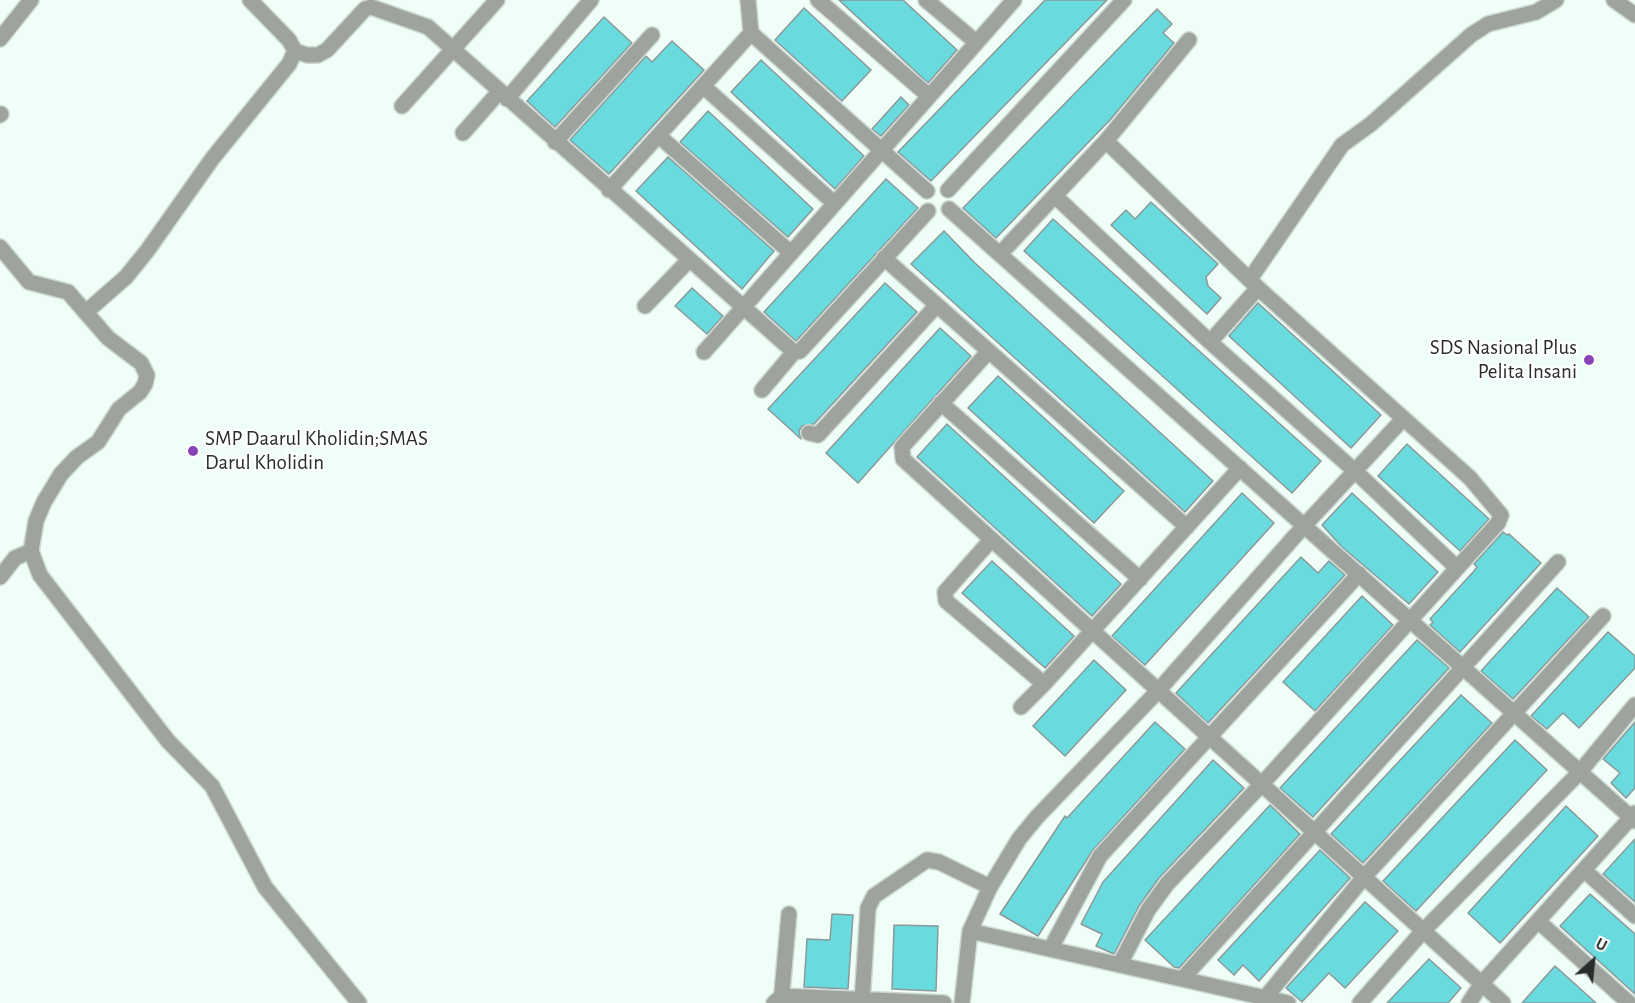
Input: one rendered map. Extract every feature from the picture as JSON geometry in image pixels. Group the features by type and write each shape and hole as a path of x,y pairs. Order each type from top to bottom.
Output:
{"street":[{"path":"0,39 31,0"},
{"path":"86,312 126,277 212,159 290,64 295,51 289,40 250,0"},
{"path":"402,106 497,0"},
{"path":"463,133 503,95 591,0"},
{"path":"748,0 751,33 927,191"},
{"path":"818,0 928,96"},
{"path":"926,0 976,42"},
{"path":"704,352 1014,0"},
{"path":"948,190 1124,0"},
{"path":"1210,342 1254,284 1342,145 1371,124 1471,35 1488,24 1536,12 1556,0"},
{"path":"1614,0 1635,15"},
{"path":"295,51 318,55 327,50 359,13 371,7 428,27 688,261 794,352"},
{"path":"609,190 751,33"},
{"path":"555,142 652,35"},
{"path":"1000,254 1106,141 1189,40"},
{"path":"703,86 834,203"},
{"path":"658,136 790,253"},
{"path":"1106,141 1254,284 1470,478 1500,511 1498,523 1261,785 1157,896 1120,964"},
{"path":"937,186 948,190 952,199 950,209 939,215 928,211 924,201 927,191 937,186"},
{"path":"1055,196 1210,342 1356,472 1457,568"},
{"path":"950,209 1579,773 1634,818 1482,983 1469,1003"},
{"path":"762,390 794,352 800,351 928,211"},
{"path":"0,247 29,282 68,292 108,338 141,363 147,375 140,392 119,409 98,442 77,457 61,474 44,502 36,521 31,552 40,575 168,741 212,786 266,887 359,1003"},
{"path":"884,258 1187,527"},
{"path":"645,306 688,261"},
{"path":"809,433 819,435 937,305"},
{"path":"989,351 902,447 900,453 903,459 1157,692 1503,1003"},
{"path":"941,403 1140,579"},
{"path":"962,1003 970,931 1004,861 1037,817 1157,692 1303,526 1356,472 1403,419"},
{"path":"1021,706 1093,632 1240,468"},
{"path":"991,540 945,592 946,601 1044,684"},
{"path":"0,577 15,558 31,552"},
{"path":"1183,978 1558,561"},
{"path":"1051,948 1100,856 1210,739 1359,574"},
{"path":"1265,998 1364,877 1603,616"},
{"path":"1360,1003 1423,931 1579,773 1635,705"},
{"path":"862,1001 868,908 874,896 927,860 939,862 990,887"},
{"path":"1584,870 1635,916"},
{"path":"789,914 779,1001 944,1003"},
{"path":"1538,921 1629,1003"},
{"path":"970,931 1288,1003"}],"building":[{"path":"839,0 903,0 957,50 928,83"},
{"path":"1045,0 1107,0 931,181 898,152"},
{"path":"804,8 871,70 842,101 775,40"},
{"path":"1157,9 1172,24 1163,33 1174,43 1110,120 996,238 963,208"},
{"path":"604,17 632,43 555,127 527,101"},
{"path":"672,41 704,70 609,174 570,140 646,56 652,62"},
{"path":"761,60 864,156 835,189 731,92"},
{"path":"901,97 909,105 881,136 872,129"},
{"path":"708,111 813,209 788,237 680,142"},
{"path":"668,157 774,251 742,289 636,191"},
{"path":"886,179 918,208 796,341 764,312"},
{"path":"1151,202 1218,264 1206,277 1208,286 1221,298 1207,314 1111,225 1126,210 1135,219"},
{"path":"1053,219 1321,461 1292,493 1024,251"},
{"path":"944,231 975,263 1213,481 1185,512 911,264"},
{"path":"885,283 917,312 814,424 802,426 799,431 801,439 768,409"},
{"path":"692,288 723,316 707,334 675,306"},
{"path":"1258,303 1381,415 1351,448 1229,336"},
{"path":"940,328 971,356 858,483 826,453"},
{"path":"998,376 1124,491 1094,523 968,408"},
{"path":"947,424 1121,584 1092,616 917,457"},
{"path":"1407,444 1489,519 1460,551 1378,476"},
{"path":"1242,493 1274,523 1145,665 1112,636"},
{"path":"1352,493 1438,572 1409,604 1342,547 1322,525"},
{"path":"1503,532 1509,534 1541,563 1460,652 1430,625 1433,622 1430,619 1474,571 1477,567 1474,564"},
{"path":"1301,557 1318,573 1329,561 1345,575 1208,723 1176,693"},
{"path":"992,561 1074,636 1045,668 962,593"},
{"path":"1557,588 1589,617 1513,699 1481,671"},
{"path":"1362,596 1393,625 1315,711 1283,682"},
{"path":"1608,632 1635,656 1635,668 1579,728 1563,713 1547,729 1531,716"},
{"path":"1417,640 1449,668 1313,817 1280,788"},
{"path":"1094,660 1126,690 1065,756 1033,726"},
{"path":"1461,695 1492,723 1363,863 1331,834"},
{"path":"1155,722 1185,749 1093,850 1038,936 1000,914 1065,816 1067,818"},
{"path":"1635,722 1635,788 1626,798 1611,783 1620,773 1603,759"},
{"path":"1515,740 1547,770 1416,911 1383,881"},
{"path":"1213,760 1244,788 1159,878 1139,906 1114,954 1096,946 1102,934 1081,924 1103,882"},
{"path":"1270,805 1300,834 1179,968 1174,967 1145,940"},
{"path":"1566,806 1598,836 1500,943 1468,913"},
{"path":"1635,839 1635,902 1603,874"},
{"path":"1320,850 1350,878 1259,981 1243,965 1234,975 1218,960"},
{"path":"1590,894 1635,934 1635,994 1560,926"},
{"path":"1365,902 1398,931 1345,988 1329,973 1302,1002 1286,988"},
{"path":"832,914 853,915 848,989 804,987 807,939 830,940"},
{"path":"894,925 938,926 936,991 892,989"},
{"path":"1429,959 1461,988 1448,1003 1387,1003"},
{"path":"1555,966 1575,984 1596,1003 1522,1003"}],"place":[{"name":"SDS Nasional Plus Pelita Insani","path":"1589,360"},
{"name":"SMP Daarul Kholidin;SMAS Darul Kholidin","path":"193,451"}]}
